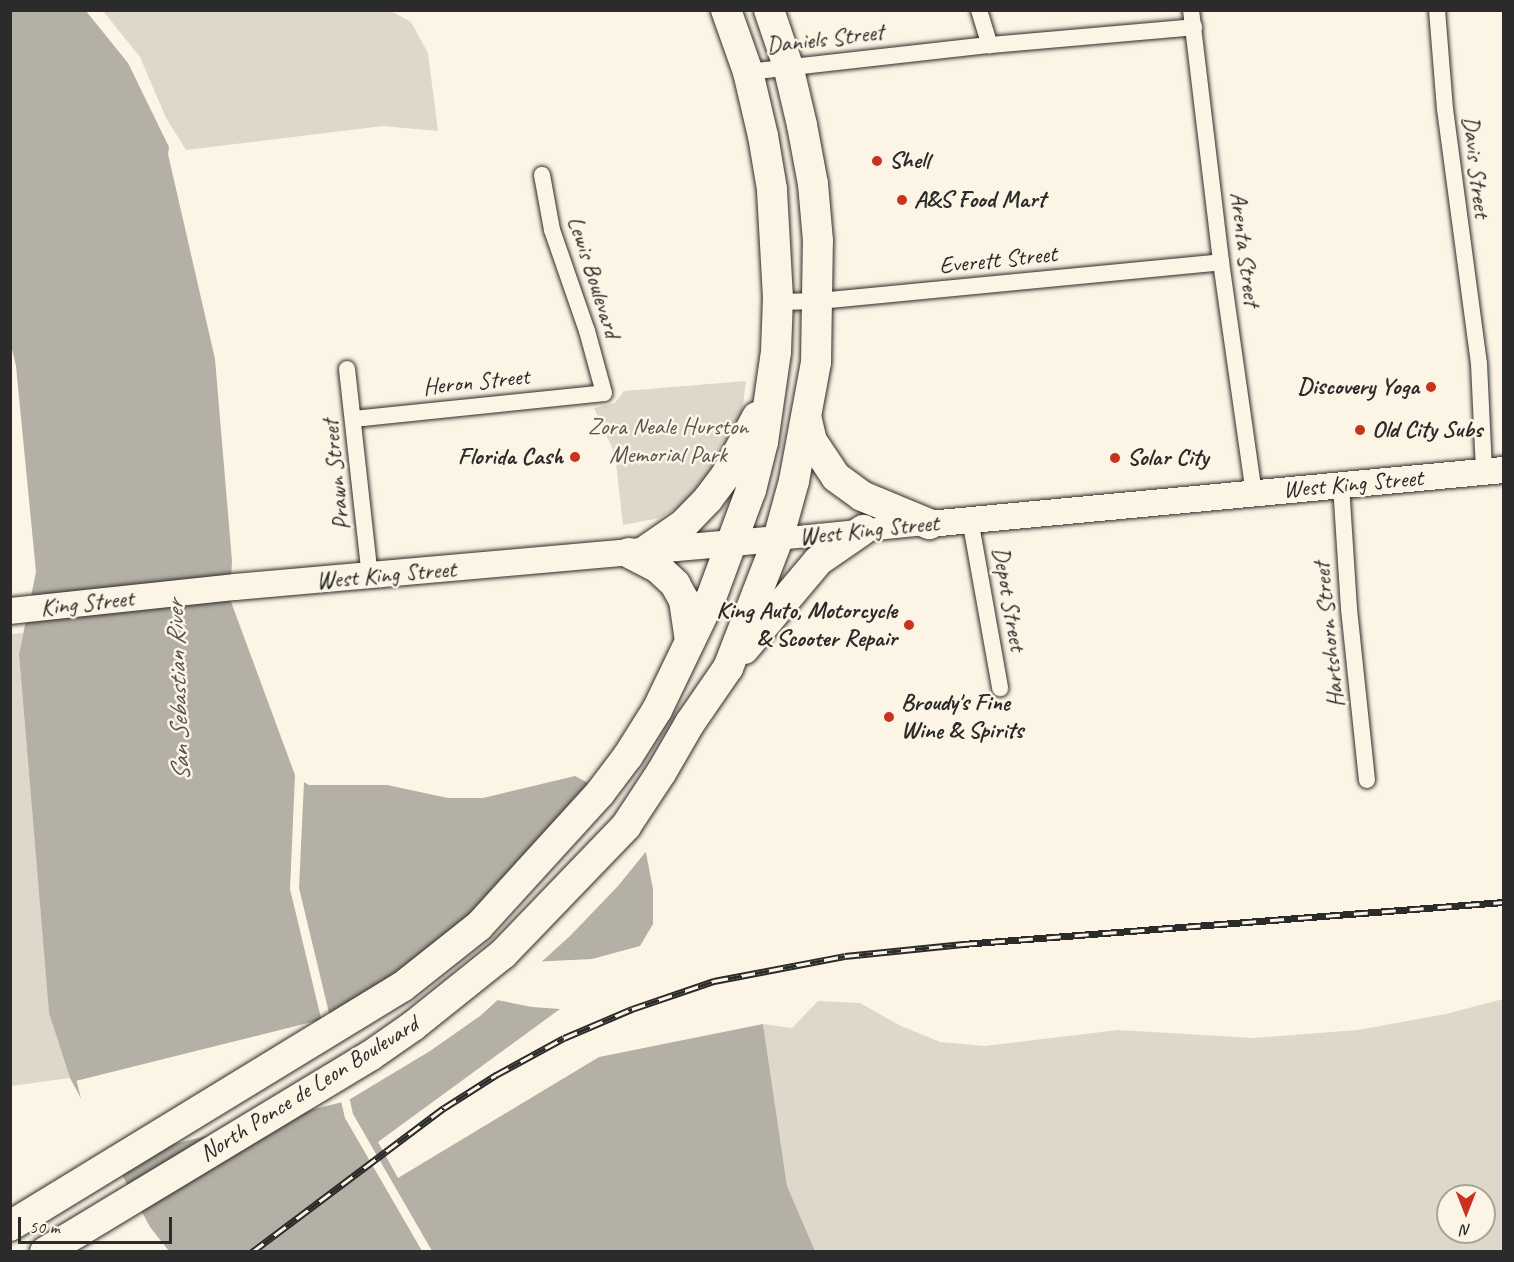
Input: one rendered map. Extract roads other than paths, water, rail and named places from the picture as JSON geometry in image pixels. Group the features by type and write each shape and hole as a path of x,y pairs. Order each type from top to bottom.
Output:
{"highway":[{"name":"North Ponce de Leon Boulevard","path":"16,1222 402,987 479,926 600,793 628,756 657,710 711,598 734,541 754,480 772,387 778,302 772,189 764,135 748,72 726,10"},
{"name":"North Ponce de Leon Boulevard","path":"45,1251 370,1056 413,1026 503,954 626,826 661,774 690,723 728,668 778,539 795,481 816,362 819,301 818,241 813,184 788,66 769,10"},
{"path":"690,641 684,600 675,584 637,552 684,524 708,499 744,444 772,387"},
{"path":"807,420 812,441 836,477 862,496 929,524"},
{"path":"728,668 818,561 863,530"}],"main road":[{"name":"West King Street","path":"235,587 370,577 1494,470"},
{"name":"King Street","path":"11,611 235,587"}],"street":[{"path":"979,10 990,45"},
{"name":"Davis Street","path":"1437,10 1445,110 1484,417 1494,470"},
{"name":"Daniels Street","path":"748,72 990,45 1193,19"},
{"name":"Arenta Street","path":"1193,19 1221,262 1254,493"},
{"name":"Lewis Boulevard","path":"542,175 552,230 587,331 603,393"},
{"name":"Everett Street","path":"778,302 819,301 1221,262"},
{"name":"Prawn Street","path":"347,369 370,577"},
{"name":"Heron Street","path":"354,419 603,393"},
{"name":"Hartshorn Street","path":"1341,485 1349,609 1367,780"},
{"name":"Depot Street","path":"970,519 1000,688"}],"water":[{"name":"San Sebastian River","path":"10,11 86,11 128,63 169,147 168,154 215,359 232,561 230,599 295,775 290,889 345,1118 422,1251 169,1251 150,1227 70,1078 49,1013 19,654 36,572 16,366 10,341"},
{"path":"575,776 592,785 473,917 397,977 330,1017 299,888 304,782 309,785 387,785 448,798 483,798"},
{"path":"641,827 653,889 653,924 640,946 592,959 510,963"},
{"path":"492,999 532,1007 560,1009 378,1142 398,1178 599,1057 763,1024 787,1186 815,1251 432,1251 353,1114 346,1083"}],"railway":[{"path":"252,1252 444,1108 496,1075 564,1038 632,1009 714,981 845,956 963,944 1504,902"}],"place":[{"name":"Shell","path":"877,161"},
{"name":"A&S Food Mart","path":"902,200"},
{"name":"Discovery Yoga","path":"1431,387"},
{"name":"Old City Subs","path":"1360,430"},
{"name":"Florida Cash","path":"575,457"},
{"name":"Solar City","path":"1115,458"},
{"name":"King Auto, Motorcycle & Scooter Repair","path":"909,625"},
{"name":"Broudy's Fine Wine & Spirits","path":"889,717"}],"park label":[{"name":"Zora Neale Hurston Memorial Park","path":"668,441"}]}
